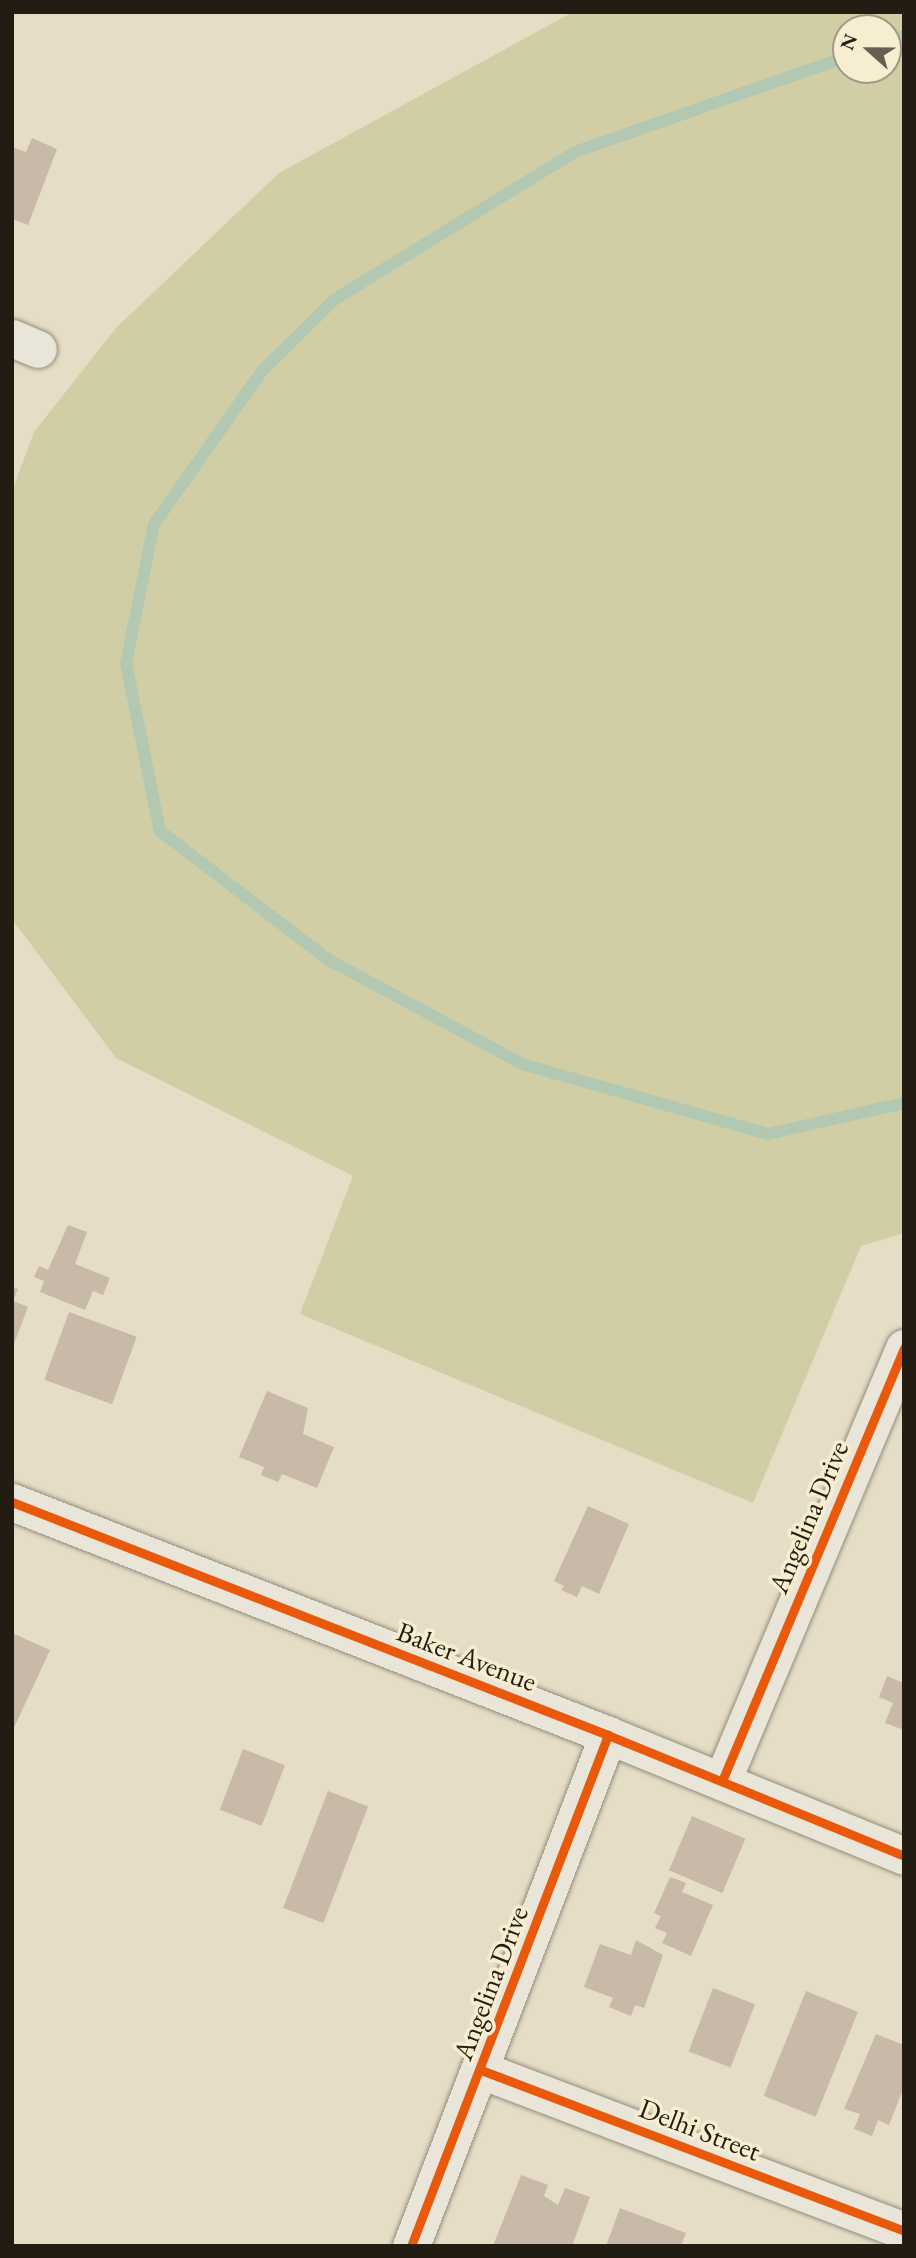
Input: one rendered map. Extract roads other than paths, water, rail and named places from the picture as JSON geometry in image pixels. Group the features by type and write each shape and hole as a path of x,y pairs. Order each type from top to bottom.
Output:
{"street":[{"name":"Angelina Drive","path":"722,1781 904,1348"},
{"name":"Baker Avenue","path":"12,1502 608,1735 904,1856"},
{"name":"Angelina Drive","path":"411,2246 608,1735"},
{"name":"Delhi Street","path":"481,2070 904,2231"}],"waterway":[{"path":"832,62 575,152 335,299 262,371 154,524 126,663 160,831 329,960 522,1064 768,1134 904,1103"}]}
